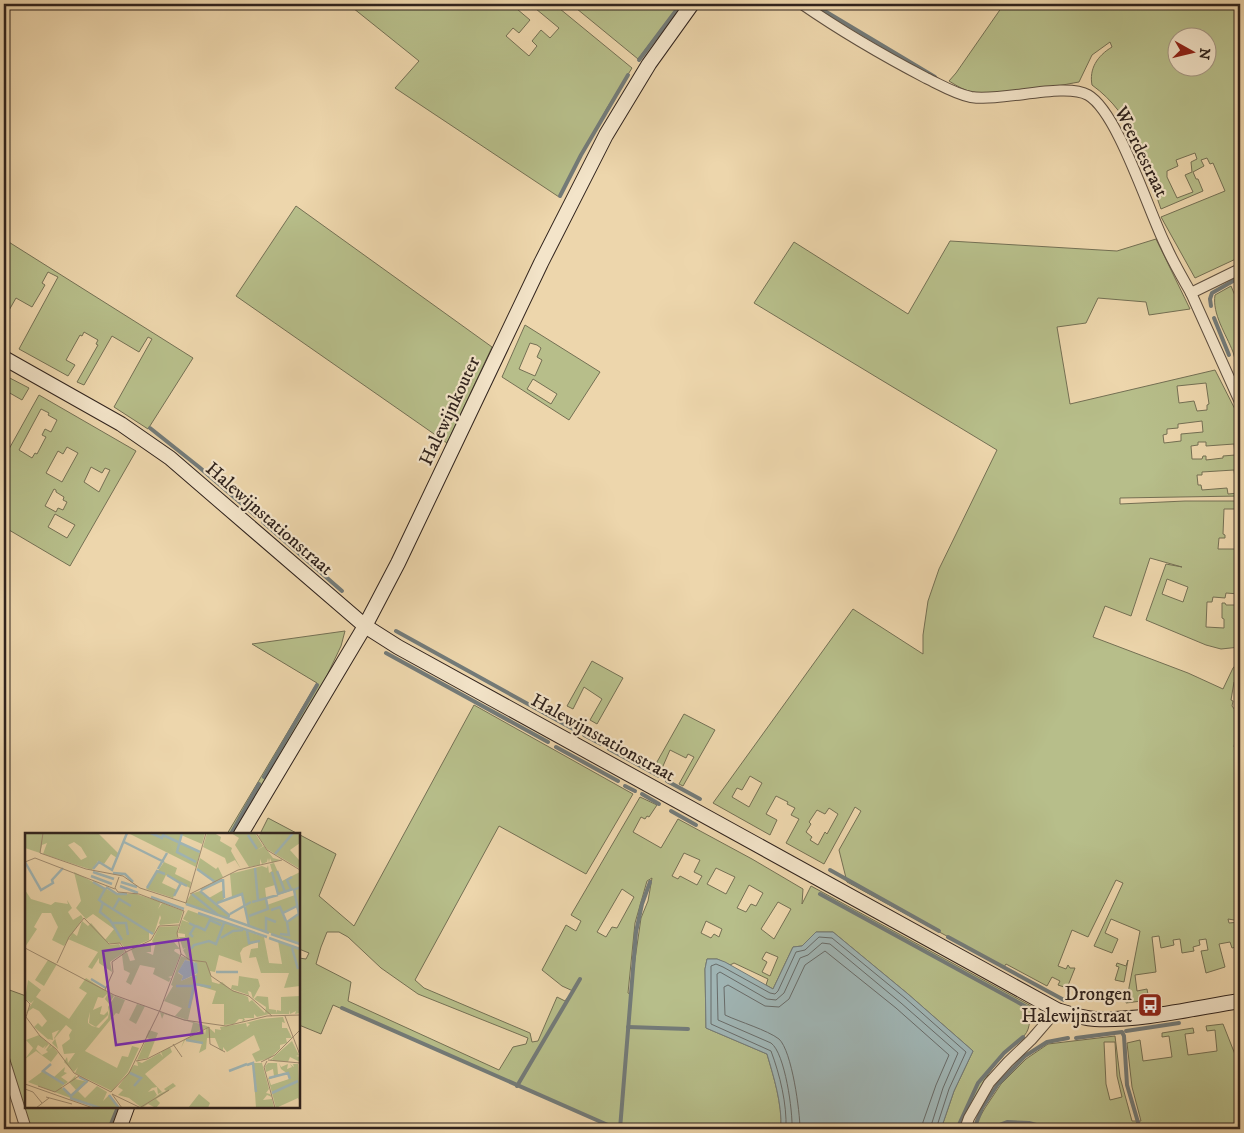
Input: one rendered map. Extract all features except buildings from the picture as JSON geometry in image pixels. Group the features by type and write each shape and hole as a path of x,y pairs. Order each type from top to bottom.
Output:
{"street":[{"name":"Halewijnkouter","path":"243,833 365,626 398,563 576,192 606,135 644,72 692,4"},
{"name":"Weerdestraat","path":"802,4 902,65 956,93 986,99 1061,91 1089,95 1105,114 1131,163 1166,246 1191,293 1240,402"},
{"path":"1191,293 1240,269"},
{"name":"Halewijnstationstraat","path":"4,358 121,424 170,458 365,626 398,647 1057,1010 1093,1019 1114,1019 1240,1001"},
{"path":"965,1129 988,1083 1031,1040 1057,1010"},
{"path":"4,1059 26,1129"},
{"path":"119,1129 128,1108"}],"green space":[{"path":"348,4 521,4 517,9 530,20 519,33 513,28 506,36 529,56 537,46 532,41 541,30 550,38 559,28 530,4 554,4 632,68 607,108 559,197 395,88 419,61"},
{"path":"571,4 680,4 638,59"},
{"path":"1004,4 1240,4 1240,257 1195,278 1161,217 1225,191 1213,163 1210,164 1207,158 1201,160 1204,166 1193,172 1203,191 1161,209 1143,157 1128,125 1107,97 1092,85 1091,79 1095,63 1102,54 1112,47 1110,42 1092,55 1079,82 1037,90 991,94 966,90 949,81","holes":["1195,153 1197,159 1191,162 1192,172 1185,175 1193,192 1177,198 1167,177 1167,171 1178,166 1176,160"]},
{"path":"296,206 492,347 447,443 236,296"},
{"path":"4,239 193,358 148,429 114,407 152,339 148,337 139,352 112,336 84,385 77,382 98,345 96,344 98,340 84,332 82,336 80,335 66,360 75,365 68,376 19,349 58,277 48,272 42,283 45,285 32,307 16,298 4,319"},
{"path":"1156,239 1190,309 1149,315 1146,302 1098,298 1086,323 1057,327 1070,404 1215,370 1240,419 1240,496 1120,498 1120,504 1240,501 1240,647 1221,649 1206,645 1146,620 1166,564 1182,567 1150,558 1131,616 1105,606 1093,637 1188,673 1223,689 1233,668 1240,660 1240,683 1234,682 1231,700 1235,710 1240,711 1240,742 1235,741 1234,747 1239,748 1240,744 1240,921 1228,919 1229,923 1240,922 1240,962 1236,947 1232,948 1230,942 1219,944 1225,967 1206,973 1201,951 1208,950 1206,939 1199,940 1200,945 1193,947 1194,951 1182,953 1180,939 1173,940 1174,945 1161,948 1159,936 1152,937 1156,972 1135,975 1137,991 1147,989 1149,1000 1126,1003 1140,931 1111,919 1105,933 1118,939 1112,953 1094,946 1123,883 1116,880 1088,937 1072,930 1058,966 1066,969 1068,965 1070,968 1075,968 1067,988 1058,985 1060,981 1052,977 1047,986 1006,964 1004,967 847,882 839,850 861,811 855,807 824,864 786,843 799,819 791,815 795,808 787,804 788,802 776,796 766,814 777,820 770,835 713,803 853,609 923,654 923,635 928,601 939,569 997,450 754,303 794,242 908,314 950,241 1117,251","holes":["1206,383 1209,404 1207,405 1207,410 1197,411 1194,401 1179,403 1177,386","1202,421 1203,432 1181,434 1181,441 1164,443 1163,435 1167,434 1167,429 1178,428 1178,424","1198,442 1206,442 1206,446 1234,444 1235,455 1206,460 1206,456 1203,456 1202,459 1192,459 1191,446 1198,445","1234,470 1235,478 1239,478 1239,493 1228,494 1227,488 1202,490 1201,485 1198,485 1197,475 1202,475 1202,472","1224,509 1235,509 1235,517 1239,518 1239,539 1236,539 1235,549 1218,549 1219,538 1225,538 1223,534","1167,579 1188,587 1183,602 1162,594","1226,593 1239,594 1238,605 1222,603 1224,628 1206,627 1207,602 1212,602 1213,597 1225,598","750,776 762,783 749,807 732,797 737,788 742,790","829,808 838,814 827,834 825,832 818,845 810,840 812,837 806,832 811,824 809,822 817,810 825,814"]},
{"path":"1231,286 1236,298 1240,296 1240,375 1233,352 1220,324 1215,302 1215,295"},
{"path":"525,325 600,372 569,420 502,377","holes":["530,343 541,348 537,357 542,360 535,376 519,369","533,379 557,394 551,404 527,389"]},
{"path":"4,375 29,388 22,400 8,392 4,399"},
{"path":"39,395 136,451 70,566 4,527 4,458","holes":["41,409 57,420 51,432 45,429 42,435 46,437 37,454 35,453 32,458 19,450","67,447 78,453 62,482 46,473 58,451 63,454","91,467 102,473 105,468 110,470 99,492 84,482","54,489 67,502 63,510 58,508 56,512 45,506","55,514 75,525 67,538 48,527"]},
{"path":"345,631 341,646 322,686 237,833 228,833 317,683 252,644"},
{"path":"592,661 623,678 597,724 590,720 602,699 584,687 573,709 567,706"},
{"path":"474,705 633,794 586,874 499,826 415,980 424,988 530,1033 532,1042 538,1041 557,997 565,1001 573,991 562,986 542,970 566,925 576,931 581,921 571,915 640,797 657,805 649,817 647,816 645,819 641,817 633,832 661,848 678,819 803,889 802,904 811,886 1033,1007 1026,1033 990,1072 960,1129 941,1129 954,1091 973,1051 833,932 816,932 802,946 793,947 773,989 766,985 768,979 734,963 730,965 717,959 707,959 705,969 706,1028 767,1054 779,1100 781,1129 616,1129 333,1005 321,1034 300,1025 300,958 306,959 309,953 300,949 300,835 336,854 319,896 354,926","holes":["684,853 700,860 694,872 702,876 697,885 680,876 678,879 672,876","716,868 735,877 726,894 707,884","652,878 648,901 641,918 630,994 628,993 635,923 647,881","749,885 763,893 756,906 751,904 746,912 737,908","622,889 634,897 617,928 612,927 606,937 597,932","778,902 791,909 774,939 761,929","706,921 722,929 719,937 714,934 711,938 701,933","327,932 339,932 348,937 381,968 418,994 528,1038 526,1044 513,1047 499,1070 348,1001 351,982 316,964","766,952 778,957 770,976 762,972 767,962 762,959"]},
{"path":"684,714 715,730 683,786 679,784 694,757 688,754 686,758 670,750 660,773 653,769"},
{"path":"268,818 296,833 260,833"},
{"path":"1128,960 1124,982 1115,980 1119,967 1116,966 1117,963 1126,966"},
{"path":"4,988 25,996 25,1108 122,1108 114,1127 107,1124 105,1129 30,1129 4,1044"},
{"path":"1223,1024 1240,1067 1240,1129 973,1129 1001,1084 1026,1059 1048,1044 1115,1036 1120,1077 1132,1121 1141,1121 1132,1087 1127,1043 1140,1040 1143,1061 1172,1057 1169,1036 1162,1037 1162,1033 1193,1028 1194,1033 1185,1034 1188,1055 1217,1051 1215,1030 1207,1031 1206,1026","holes":["1104,1042 1115,1042 1117,1076 1122,1097 1110,1100 1106,1084"]}],"water":[{"path":"816,932 833,932 973,1051 954,1091 941,1129 781,1129 779,1100 767,1054 706,1028 705,969 707,959 717,959 725,962 773,989 793,947 802,946"}],"waterway":[{"path":"639,60 681,4"},
{"path":"813,4 935,77"},
{"path":"560,196 581,155 628,75"},
{"path":"1211,306 1210,299 1212,293 1240,277"},
{"path":"1214,318 1229,355"},
{"path":"150,428 256,516"},
{"path":"263,522 342,591"},
{"path":"396,631 575,730"},
{"path":"386,653 548,742"},
{"path":"264,777 317,685"},
{"path":"584,735 601,744"},
{"path":"556,747 618,781"},
{"path":"609,749 659,776"},
{"path":"667,781 700,799"},
{"path":"232,833 259,784"},
{"path":"625,786 635,791"},
{"path":"642,794 659,804"},
{"path":"671,811 696,825"},
{"path":"830,870 939,931"},
{"path":"620,1129 636,932 642,904 650,882"},
{"path":"820,894 1032,1010"},
{"path":"948,937 1064,1000"},
{"path":"517,1086 580,979"},
{"path":"342,1008 617,1129"},
{"path":"1126,1031 1179,1023"},
{"path":"628,1027 688,1029"},
{"path":"1076,1038 1122,1032 1124,1036 1127,1085 1140,1129"},
{"path":"957,1129 978,1083 1004,1053 1023,1037"},
{"path":"974,1129 982,1108 998,1084 1025,1056 1047,1042 1068,1038"},
{"path":"109,1129 118,1108"},
{"path":"989,1129 1007,1122 1029,1123 1051,1129"}],"place":[{"name":"Drongen Halewijnstraat","path":"1150,1005"}]}
